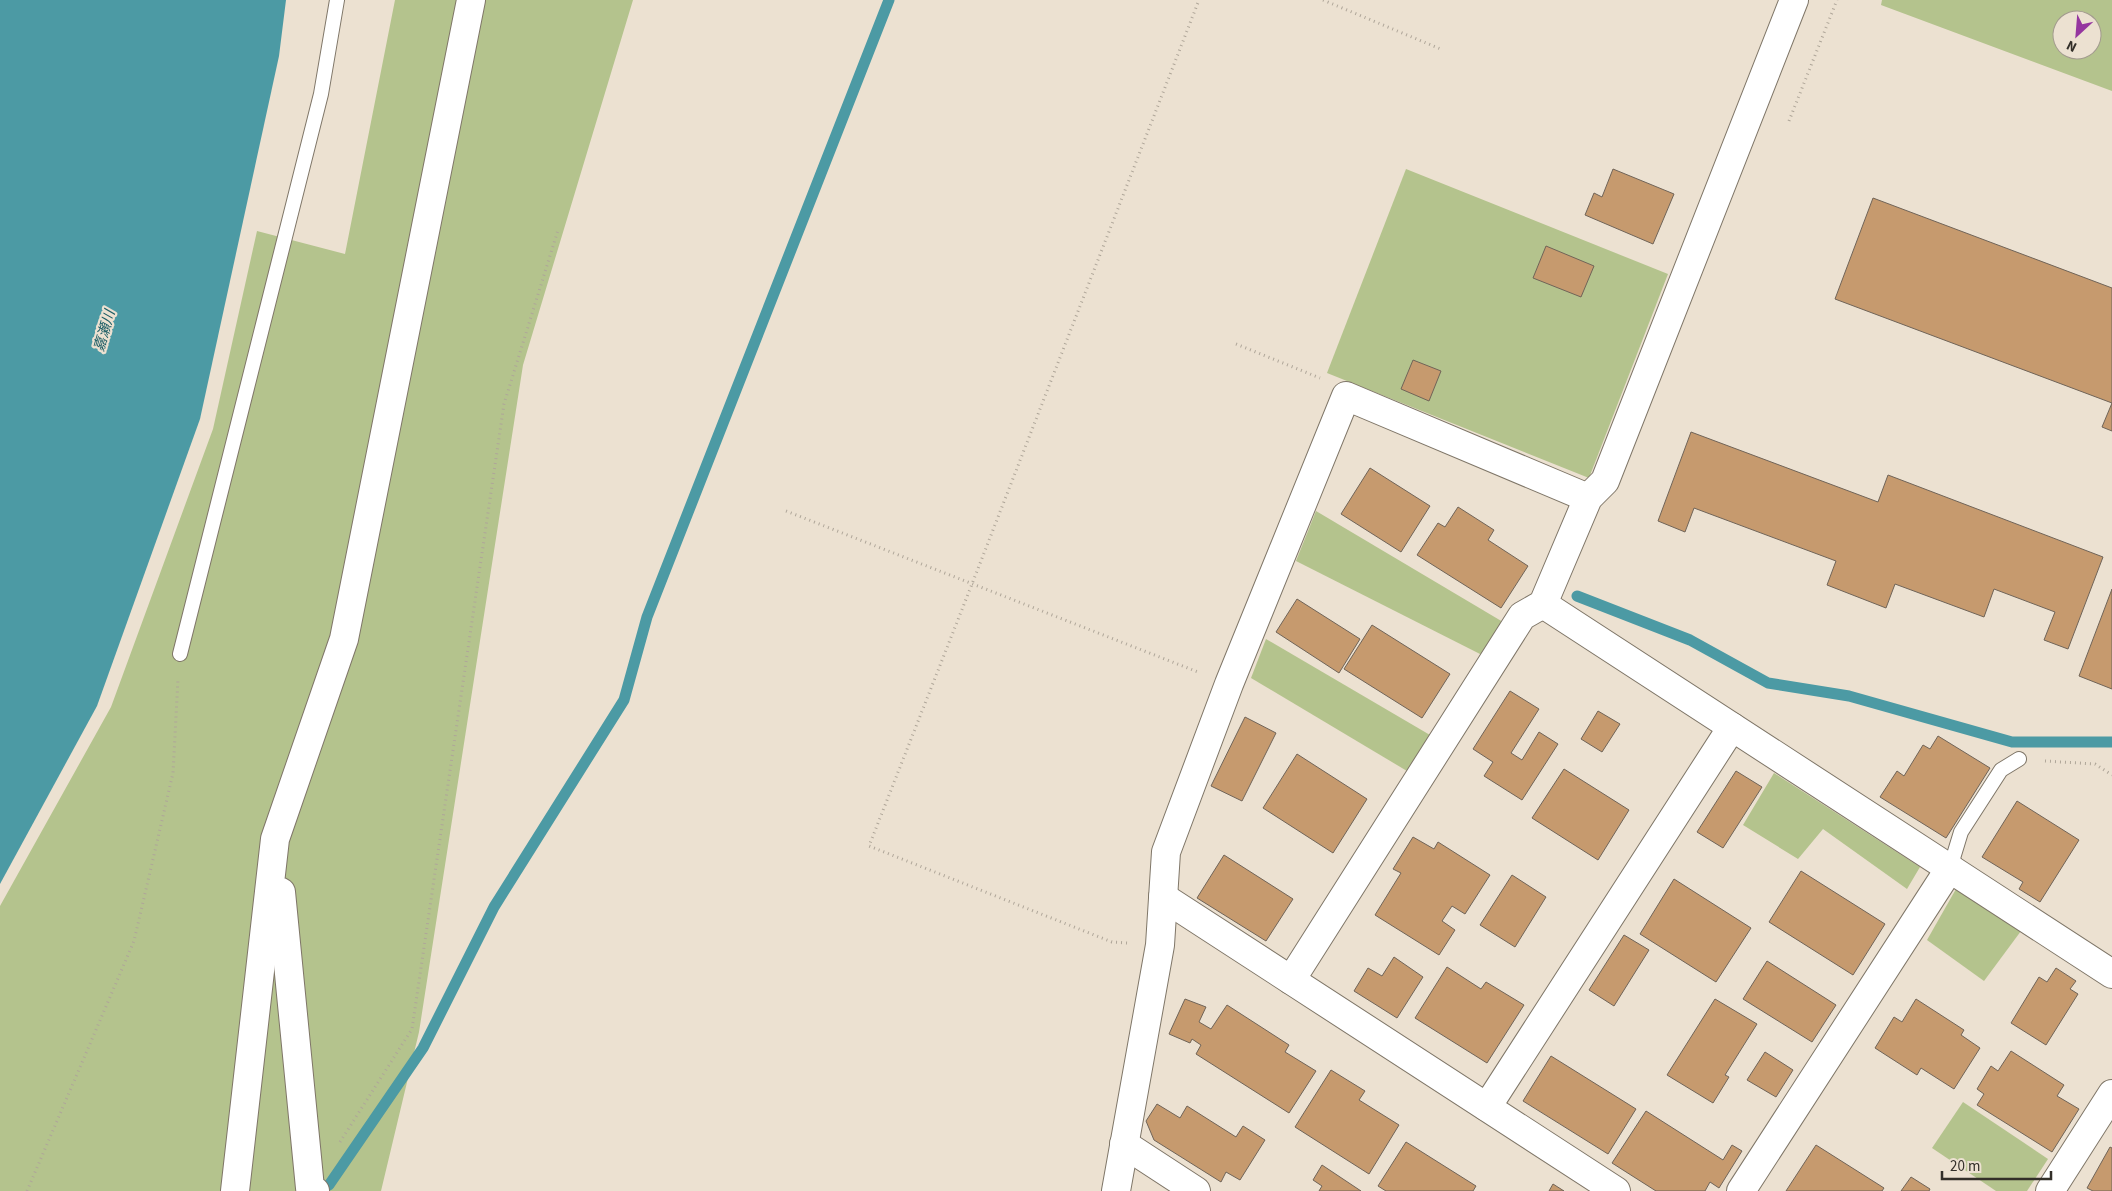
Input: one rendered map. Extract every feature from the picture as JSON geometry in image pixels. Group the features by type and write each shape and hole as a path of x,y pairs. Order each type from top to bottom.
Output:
{"street":[{"path":"235,1191 275,839 344,639 471,0"},
{"path":"1291,980 1522,616 1544,604 1588,498 1605,481 1794,0"},
{"path":"1116,1191 1160,944 1166,852 1229,684 1346,396 1588,498"},
{"path":"1544,604 2112,974"},
{"path":"1487,1107 1732,728"},
{"path":"275,839 310,1188 315,1191"},
{"path":"1741,1191 1950,868"},
{"path":"1163,897 1616,1191"},
{"path":"2050,1191 2112,1094"},
{"path":"1124,1144 1196,1191"}],"lane":[{"path":"180,654 321,94 337,0"},
{"path":"1950,868 1961,832 2001,770 2020,759"}],"path":[{"path":"1160,944 1112,942 869,846 1199,0"},
{"path":"1323,0 1443,50"},
{"path":"1789,121 1838,0"},
{"path":"337,1146 412,1029 504,404 558,230"},
{"path":"1236,344 1332,383 1346,396"},
{"path":"786,511 1229,684"},
{"path":"27,1191 134,941 173,774 180,654"},
{"path":"2020,759 2095,764 2112,774"}],"green space":[{"path":"395,0 633,0 523,365 419,1032 381,1191 0,1191 0,906 111,707 213,429 257,231 345,254"},
{"path":"1882,0 2112,0 2112,91 1881,5"},
{"path":"1406,169 1668,274 1589,478 1327,373"},
{"path":"1316,511 1503,622 1482,655 1296,561"},
{"path":"1266,639 1430,735 1407,771 1251,678"},
{"path":"1774,773 1920,867 1907,889 1823,829 1798,859 1743,825"},
{"path":"1956,889 2021,931 1984,981 1927,940"},
{"path":"1963,1102 2048,1159 2027,1191 1996,1191 1932,1148"}],"water":[{"name":"嘉瀬川","path":"0,0 286,0 279,56 200,419 97,706 0,884"}],"building":[{"path":"1613,169 1674,194 1653,244 1585,215 1594,193 1602,197"},
{"path":"1873,198 2112,288 2112,403 1835,299"},
{"path":"1546,246 1594,266 1581,297 1533,278"},
{"path":"1413,360 1441,371 1429,401 1401,389"},
{"path":"2112,403 2112,431 2102,427"},
{"path":"1691,432 1878,502 1888,475 2103,557 2068,649 2044,640 2055,612 1994,589 1984,617 1895,584 1886,608 1827,585 1836,561 1694,508 1685,532 1658,521"},
{"path":"1370,468 1430,506 1401,552 1341,514"},
{"path":"1458,507 1494,530 1488,540 1528,566 1501,608 1417,555 1438,523 1445,527"},
{"path":"2112,589 2112,689 2079,676"},
{"path":"1297,599 1360,639 1339,673 1276,632"},
{"path":"1372,625 1450,674 1422,718 1344,669"},
{"path":"1510,691 1539,709 1511,753 1522,760 1539,732 1558,744 1522,800 1484,776 1493,762 1473,749"},
{"path":"1598,711 1620,724 1602,752 1581,739"},
{"path":"1245,717 1276,733 1242,801 1211,786"},
{"path":"1938,736 1990,768 1946,838 1880,797 1897,771 1904,776 1923,745 1930,749"},
{"path":"1297,754 1367,799 1333,853 1263,808"},
{"path":"1564,769 1629,810 1598,860 1532,818"},
{"path":"1736,771 1762,787 1723,848 1697,832"},
{"path":"2017,801 2079,840 2040,902 2019,889 2023,882 1982,857"},
{"path":"1413,837 1434,849 1438,842 1490,875 1465,914 1452,906 1442,921 1455,930 1439,955 1375,915 1401,873 1393,869"},
{"path":"1224,855 1293,899 1266,941 1197,898"},
{"path":"1801,871 1885,924 1853,975 1769,922"},
{"path":"1512,875 1546,897 1515,947 1480,925"},
{"path":"1674,879 1751,928 1716,982 1640,934"},
{"path":"1624,935 1649,950 1614,1006 1589,990"},
{"path":"1394,957 1423,977 1397,1018 1354,991 1368,968 1382,976"},
{"path":"1767,961 1836,1005 1812,1042 1743,999"},
{"path":"1447,967 1481,989 1486,982 1524,1005 1487,1063 1415,1018"},
{"path":"2056,968 2076,981 2070,989 2078,994 2046,1045 2011,1023 2039,977 2047,982"},
{"path":"1185,999 1206,1007 1199,1022 1211,1029 1227,1005 1289,1045 1285,1052 1316,1071 1289,1113 1196,1054 1201,1045 1192,1039 1190,1043 1169,1034"},
{"path":"1715,999 1757,1024 1725,1075 1729,1077 1713,1103 1667,1075"},
{"path":"1916,999 1964,1030 1961,1035 1980,1048 1954,1089 1921,1068 1917,1075 1875,1048 1894,1017 1902,1022"},
{"path":"2011,1051 2064,1085 2057,1096 2079,1109 2052,1152 1977,1105 1984,1094 1977,1089 1991,1066 1998,1071"},
{"path":"1765,1052 1793,1070 1776,1097 1747,1080"},
{"path":"1551,1056 1636,1109 1608,1154 1523,1101"},
{"path":"1331,1070 1365,1091 1359,1100 1399,1125 1369,1174 1295,1127"},
{"path":"1157,1104 1180,1118 1187,1106 1236,1137 1243,1126 1265,1140 1240,1180 1226,1172 1221,1182 1154,1140 1146,1121"},
{"path":"1646,1111 1723,1160 1732,1145 1742,1151 1719,1188 1710,1182 1705,1191 1656,1191 1612,1163"},
{"path":"1406,1142 1476,1186 1473,1191 1386,1191 1378,1186"},
{"path":"1816,1145 1884,1188 1882,1191 1786,1191"},
{"path":"2110,1147 2112,1148 2112,1191 2093,1191 2087,1188"},
{"path":"1322,1165 1361,1191 1319,1191 1322,1186 1313,1180"},
{"path":"1911,1177 1930,1189 1929,1191 1901,1191"},
{"path":"1553,1184 1564,1191 1549,1191"}],"waterway":[{"path":"329,1185 423,1048 494,907 624,700 647,617 889,0"},
{"path":"1577,596 1690,640 1768,683 1849,696 2012,742 2112,742"}]}
